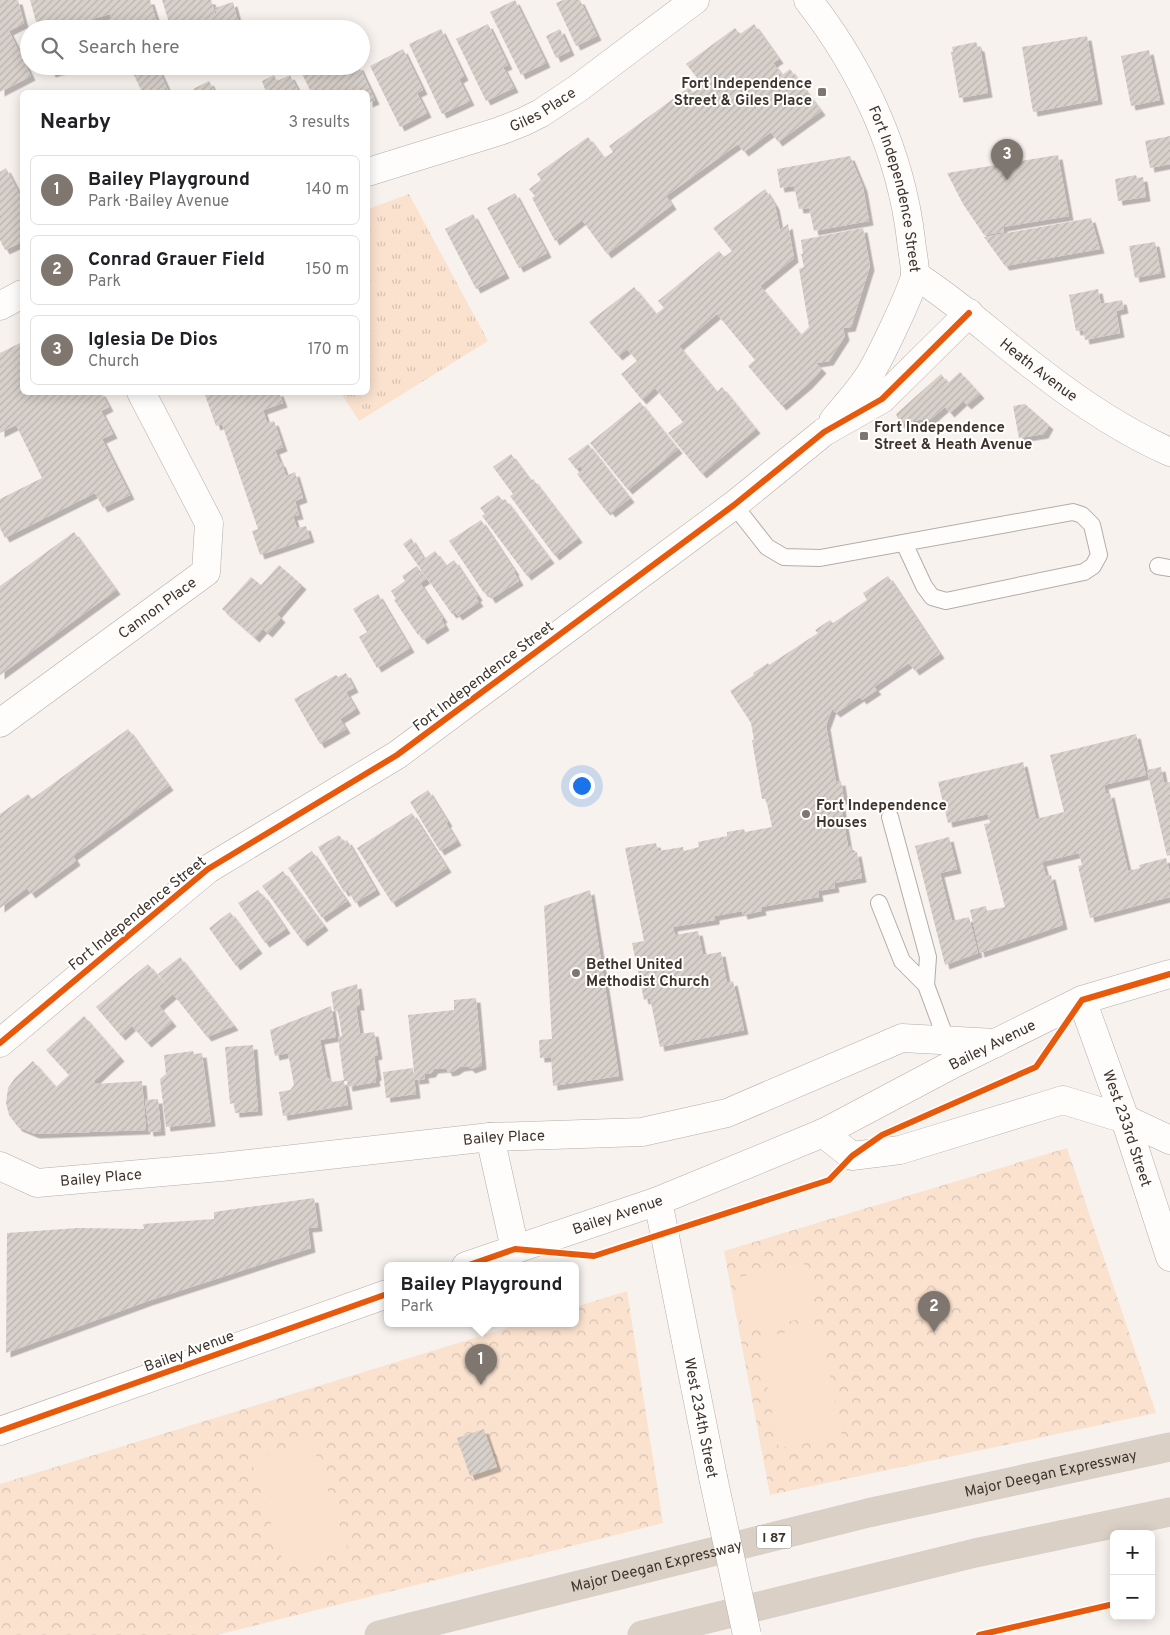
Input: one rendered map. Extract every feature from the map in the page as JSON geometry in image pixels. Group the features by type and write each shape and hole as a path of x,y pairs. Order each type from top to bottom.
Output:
{"highway":[{"name":"Major Deegan Expressway","path":"379,1635 868,1514 1170,1447"},
{"path":"642,1635 975,1553 1170,1512"}],"street":[{"name":"Giles Place","path":"370,171 500,130 523,122 542,112 577,89 694,0"},
{"name":"Fort Independence Street","path":"808,0 826,23 848,58 888,140 906,202 915,276 904,304 868,377 824,432"},
{"name":"Heath Avenue","path":"915,276 969,313 1036,369 1095,411 1152,444 1170,452"},
{"path":"0,306 20,295"},
{"name":"Fort Independence Street","path":"0,1043 208,869 397,755 734,505 824,432 882,399 969,313"},
{"name":"Cannon Place","path":"0,724 206,572 209,524 143,395"},
{"name":"Bailey Avenue","path":"478,1262 658,1201 823,1134 950,1052 996,1043 1082,1000 1170,974"},
{"name":"West 233rd Street","path":"1082,1000 1125,1119 1170,1257"},
{"name":"Bailey Place","path":"0,1166 37,1183 221,1167 490,1137 642,1132 727,1114 902,1038 950,1052"},
{"path":"823,1134 852,1156 900,1150 1063,1100 1125,1119 1170,1140"},
{"path":"490,1137 515,1249"},
{"name":"West 234th Street","path":"658,1201 713,1477 747,1635"},
{"name":"Bailey Avenue","path":"0,1431 384,1295"}],"lane":[{"path":"734,505 767,547 784,557 820,558 1073,512 1082,515 1092,525 1098,555 1093,566 1084,572 946,601 932,597 924,586 904,543"},
{"path":"890,817 928,957 926,985 950,1052"},
{"path":"879,903 902,961 926,985"}],"green space":[{"path":"409,194 488,341 359,421 342,395 370,395 370,208"},
{"path":"1067,1148 1156,1413 770,1495 724,1251"},
{"path":"806,1264 817,1316 744,1330 734,1278"},
{"path":"627,1291 663,1523 217,1635 0,1635 0,1484 510,1327 579,1327 579,1306"},
{"path":"820,1326 842,1437 779,1448 758,1338"},
{"path":"311,1440 348,1550 285,1568 251,1460"}],"building":[{"path":"0,0 18,0 23,20 20,20 20,25 9,31 20,54 20,75 31,76 0,92"},
{"path":"30,0 150,0 156,20 112,20 110,14 89,20 36,20"},
{"path":"162,0 211,0 217,20 168,20"},
{"path":"515,0 546,63 521,75 490,12"},
{"path":"563,0 580,0 597,36 576,46 556,3"},
{"path":"233,2 238,20 218,20 215,8"},
{"path":"488,24 508,65 503,67 514,88 486,101 456,39"},
{"path":"754,24 779,59 773,63 782,75 790,69 821,111 778,142 771,132 744,152 738,144 666,196 672,205 607,254 582,220 555,241 532,198 535,196 529,189 541,180 537,174 588,137 604,158 613,152 609,146 689,87 693,93 703,85 686,64 735,28 740,34"},
{"path":"441,29 464,76 459,79 470,101 442,114 409,44"},
{"path":"560,29 570,51 556,58 546,36"},
{"path":"1087,36 1098,100 1033,112 1022,47"},
{"path":"976,42 978,47 980,47 988,93 959,98 951,52 953,52 952,47"},
{"path":"403,49 423,90 417,93 427,113 400,127 370,66"},
{"path":"1149,50 1160,100 1131,106 1121,56"},
{"path":"134,75 161,75 168,90 141,90"},
{"path":"274,75 277,81 290,75 298,90 265,90 262,81"},
{"path":"302,75 363,75 375,100 370,102 370,90 310,90"},
{"path":"209,81 214,90 194,90"},
{"path":"1170,136 1170,164 1150,168 1145,141"},
{"path":"1058,155 1069,216 1003,227 1004,232 984,235 963,204 947,173"},
{"path":"850,156 863,187 869,221 814,231 809,208 799,209 794,186 780,188 777,169"},
{"path":"6,168 20,195 20,243 5,250 0,240 0,172"},
{"path":"1136,175 1137,178 1143,177 1146,197 1118,201 1115,179"},
{"path":"765,189 775,205 780,230 788,224 794,258 760,286 801,335 809,327 799,269 804,267 801,254 803,254 801,240 863,228 870,266 851,327 843,328 845,336 829,361 816,363 822,369 808,384 782,406 748,366 755,360 717,314 679,346 717,392 722,387 756,429 702,474 668,433 683,422 655,388 642,400 621,374 637,361 627,349 618,356 589,322 634,287 656,314 664,308 658,301 719,251 724,257 732,251 713,228"},
{"path":"515,193 547,253 519,268 487,208"},
{"path":"473,214 505,274 476,289 445,229"},
{"path":"1091,218 1100,249 1005,266 984,237"},
{"path":"1155,242 1161,273 1135,278 1129,246"},
{"path":"1098,289 1101,304 1122,300 1124,309 1116,311 1120,333 1085,340 1083,330 1076,331 1069,295"},
{"path":"20,343 20,395 103,395 109,407 101,411 113,434 102,439 130,495 103,508 95,493 5,538 0,528 0,499 42,478 16,425 0,433 0,353"},
{"path":"960,372 980,394 967,405 963,401 950,413 945,407 930,420 928,418 900,424 896,414 941,374 948,383"},
{"path":"205,395 280,395 283,403 263,410 267,423 274,421 283,447 275,450 280,463 286,476 295,472 303,498 295,501 299,515 293,516 297,528 306,526 310,538 260,555 252,531 258,529 222,424 216,426"},
{"path":"640,402 678,449 628,490 590,443"},
{"path":"1025,404 1049,425 1044,434 1019,438 1013,406"},
{"path":"588,444 630,498 611,513 608,509 606,511 577,474 583,470 581,466 576,469 568,459"},
{"path":"511,454 531,481 533,479 578,538 555,556 510,496 513,494 493,467"},
{"path":"498,495 503,501 505,499 550,559 527,576 482,516 485,514 480,508"},
{"path":"481,520 515,571 519,581 491,599 486,591 484,593 449,541"},
{"path":"74,532 116,590 0,675 0,586"},
{"path":"411,538 424,559 435,551 446,566 454,560 478,596 476,598 479,602 458,616 455,612 452,614 403,544"},
{"path":"279,565 302,585 277,614 281,618 268,633 263,629 255,638 222,609 251,577 261,585"},
{"path":"417,566 426,579 420,583 443,618 441,619 445,626 423,640 394,600 396,599 391,591 405,581 402,576"},
{"name":"Fort Independence Houses","path":"888,576 940,654 915,671 909,663 874,687 877,690 862,700 860,697 836,713 832,709 826,725 836,782 841,781 844,800 840,800 848,846 850,846 852,853 857,852 862,878 834,883 835,888 818,891 819,897 761,907 762,911 743,915 742,911 715,916 715,920 673,927 675,935 698,931 703,955 721,952 727,983 733,981 744,1030 660,1047 650,998 644,1000 632,943 644,941 625,848 656,843 658,851 683,847 684,851 699,847 698,842 727,836 727,832 744,829 745,832 772,827 766,799 762,799 751,723 730,691 768,663 769,665 818,633 815,630 830,620 833,623 867,600 863,593"},
{"path":"378,594 410,648 377,668 359,637 367,632 353,609"},
{"path":"346,673 354,688 346,692 356,709 340,719 346,729 320,744 294,699 336,675 338,677"},
{"path":"128,729 169,786 73,856 76,861 31,894 27,888 0,908 0,814 28,794 32,799"},
{"path":"1136,734 1146,775 1104,785 1106,794 1110,793 1128,871 1140,868 1139,865 1166,858 1170,873 1170,897 1090,918 1078,866 1082,865 1079,853 1042,862 1046,876 1051,875 1063,925 980,953 970,910 986,906 987,911 1005,907 984,824 990,823 988,814 948,823 938,782 1023,762 1036,819 1064,812 1050,755"},
{"path":"1161,767 1164,783 1170,782 1170,855 1167,856 1147,770"},
{"path":"428,790 448,822 446,823 457,841 440,851 410,802"},
{"path":"412,813 447,868 392,903 357,848"},
{"path":"339,835 344,842 347,840 376,890 355,903 348,890 344,892 318,847"},
{"path":"949,837 957,869 940,873 952,921 969,917 978,953 945,965 915,846"},
{"path":"312,851 347,901 322,918 288,868"},
{"path":"283,871 324,926 303,942 262,886"},
{"path":"258,890 286,929 265,943 238,903"},
{"name":"Bethel United Methodist Church","path":"590,890 619,1076 553,1086 551,1057 540,1058 539,1040 552,1039 544,906"},
{"path":"230,912 258,949 236,966 209,928"},
{"path":"180,957 234,1026 207,1037 173,994 159,1006 172,1022 147,1043 132,1026 121,1036 96,1007 148,964 170,990 158,974"},
{"path":"357,984 360,1006 356,1006 360,1034 374,1032 378,1055 374,1056 376,1082 348,1087 347,1081 344,1081 348,1105 283,1116 279,1092 290,1090 294,1085 288,1053 275,1056 270,1030 331,1006 336,1037 320,1040 327,1077 333,1082 344,1080 338,1037 342,1036 338,1011 334,1011 331,992"},
{"path":"476,998 482,1065 471,1069 468,1066 460,1067 448,1072 446,1068 434,1069 431,1073 424,1074 425,1079 415,1080 408,1015 454,1010 454,1000"},
{"path":"84,1016 120,1057 95,1080 95,1084 142,1081 146,1130 35,1134 18,1127 9,1115 6,1103 8,1088 15,1078 33,1061 56,1087 69,1075 46,1050"},
{"path":"253,1045 258,1111 235,1113 234,1103 230,1104 225,1047"},
{"path":"193,1051 194,1054 202,1053 211,1122 166,1127 160,1079 166,1074 164,1055"},
{"path":"413,1068 416,1094 386,1098 383,1072"},
{"path":"158,1099 161,1131 149,1132 145,1100"},
{"path":"314,1198 318,1227 308,1228 311,1248 148,1301 6,1353 7,1233 78,1228 144,1229 143,1224 214,1219 214,1212"},
{"path":"484,1429 497,1467 470,1476 457,1438"}],"cycle path":[{"path":"0,1043 208,869 397,755 734,505 824,432 882,399 969,313"},
{"path":"478,1262 515,1249 594,1256 829,1180 852,1156 882,1135 1036,1067 1082,1000 1170,974"},
{"path":"0,1431 384,1295"},
{"path":"979,1635 1110,1605"}],"place":[{"name":"Fort Independence Street & Giles Place","path":"822,92"},
{"name":"Iglesia De Dios","path":"1007,180"},
{"name":"Fort Independence Street & Heath Avenue","path":"864,436"},
{"name":"Fort Independence Houses","path":"806,814"},
{"name":"Bethel United Methodist Church","path":"576,973"},
{"name":"Conrad Grauer Field","path":"934,1332"},
{"name":"Bailey Playground","path":"481,1385"}]}
